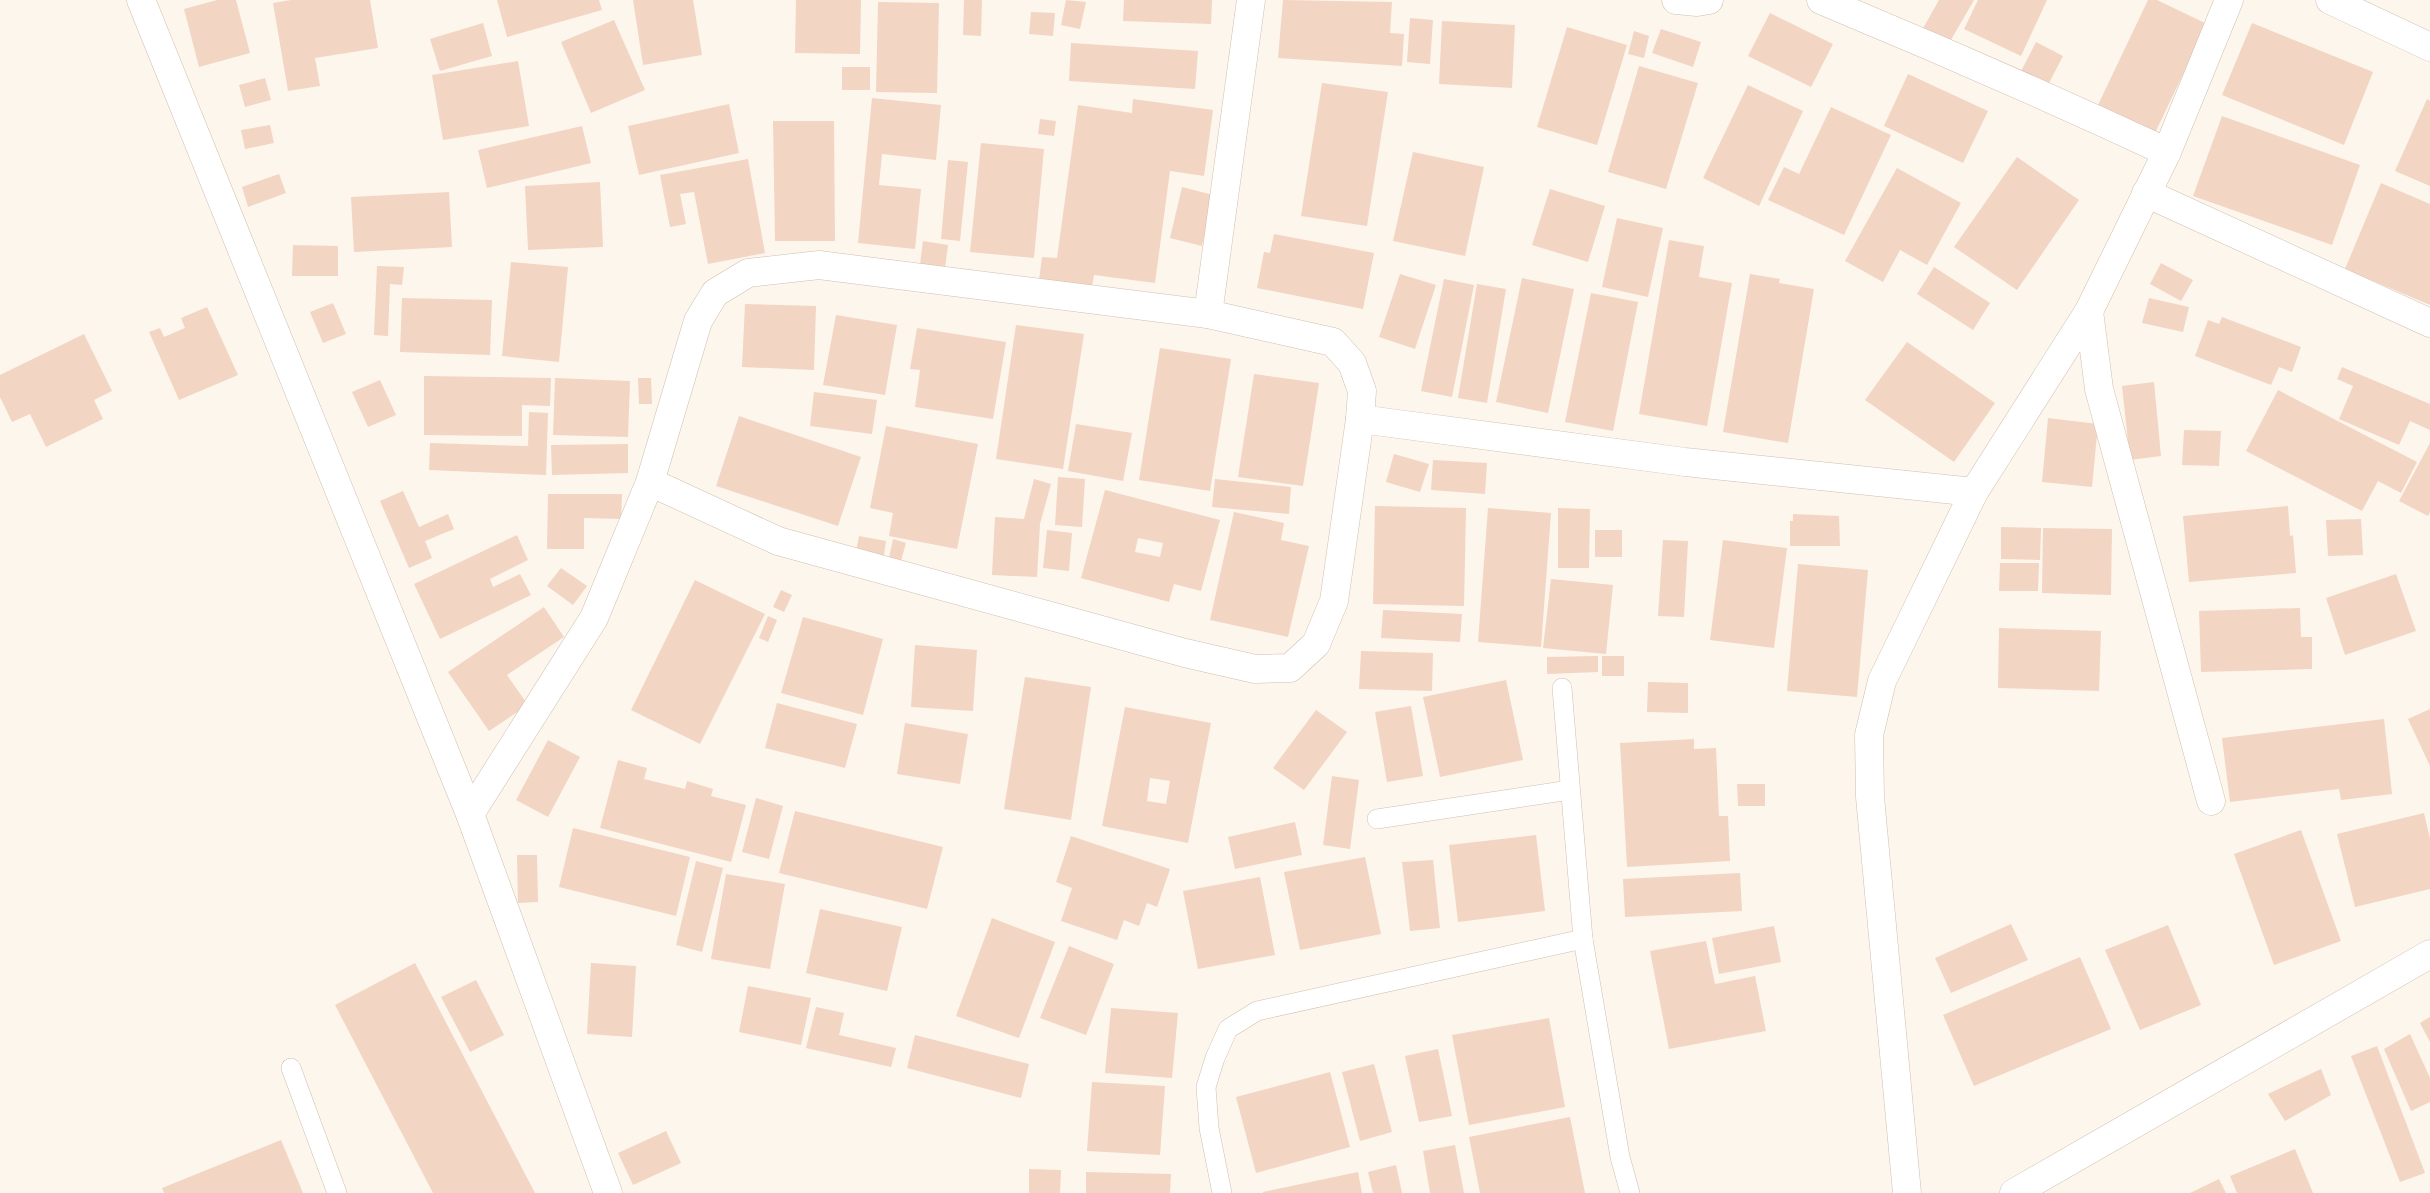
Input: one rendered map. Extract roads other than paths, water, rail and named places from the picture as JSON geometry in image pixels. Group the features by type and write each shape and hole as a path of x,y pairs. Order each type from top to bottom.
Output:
{"street":[{"path":"141,0 470,814 608,1193"},
{"path":"1208,314 1251,0"},
{"path":"1676,0 1697,2 1709,0"},
{"path":"1821,0 2025,86 2167,152"},
{"path":"1907,1193 1870,797 1869,735 1882,681 1974,492 2089,311 2167,152 2229,0"},
{"path":"2330,0 2430,47"},
{"path":"2146,194 2430,323"},
{"path":"470,814 594,618 650,482 698,322 715,293 748,273 819,264 1208,314 1333,342 1352,363 1362,391 1360,419 1334,601 1316,644 1290,668 1255,669 1185,653 778,541 650,482"},
{"path":"2089,311 2099,389 2211,801"},
{"path":"1360,419 1685,462 1974,492"},
{"path":"2014,1193 2430,954"}],"lane":[{"path":"1562,688 1583,939 1620,1157 1630,1193"},
{"path":"1377,819 1570,790"},
{"path":"1222,1193 1208,1128 1206,1088 1215,1058 1228,1029 1257,1011 1583,939"},
{"path":"291,1068 337,1193"}]}
